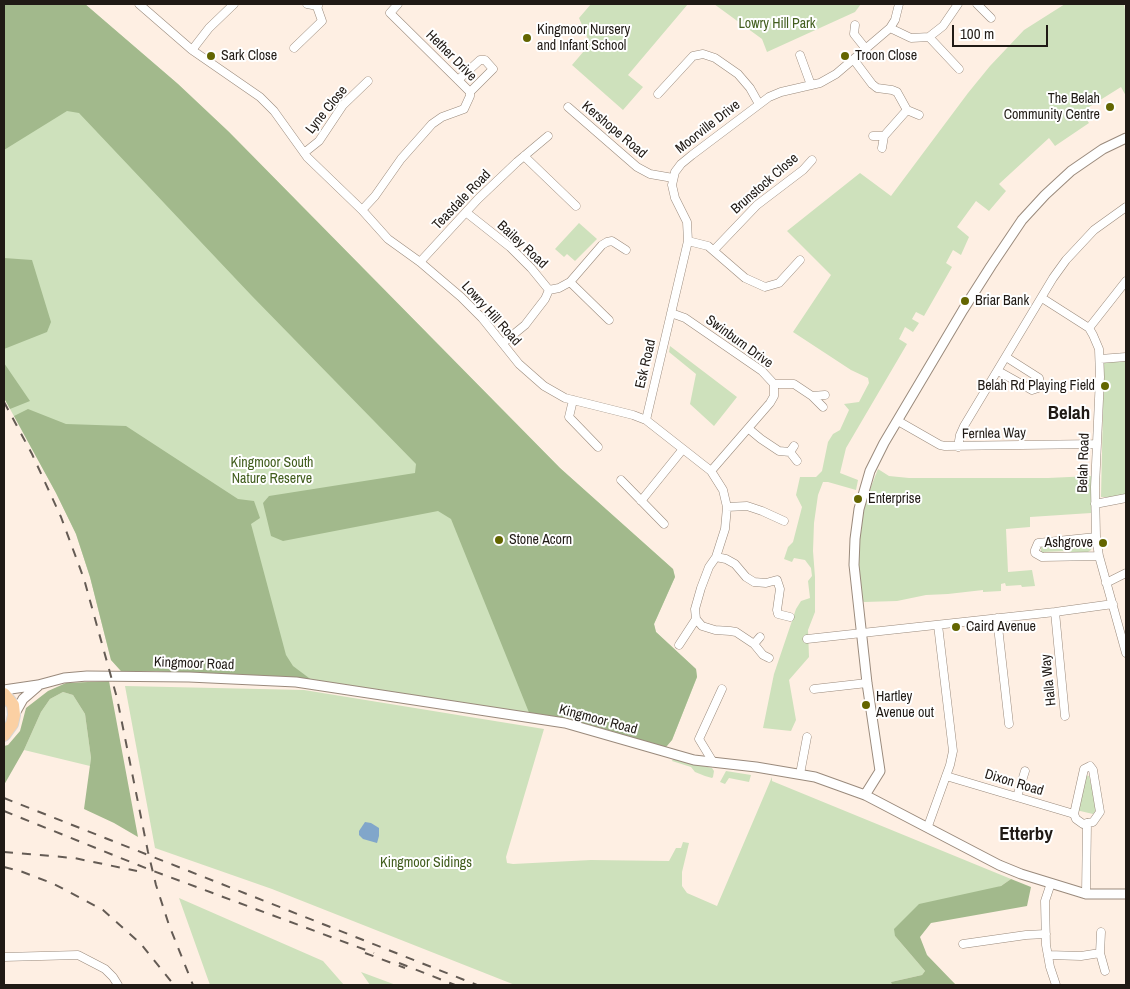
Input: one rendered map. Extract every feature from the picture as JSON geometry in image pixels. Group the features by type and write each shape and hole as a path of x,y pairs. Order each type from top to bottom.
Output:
{"highway":[{"path":"4,692 13,705 14,715 12,724 4,735"}],"street":[{"name":"Lowry Hill Road","path":"140,4 192,50 260,97 274,111 304,153 362,210 388,239 420,262 461,297 503,343 519,364 544,386 565,398 646,420 711,471 723,490 727,507 726,528 716,557 709,567 701,588 695,609 696,619 679,645"},
{"path":"192,50 209,28 234,4"},
{"path":"294,48 322,21 317,5 307,4"},
{"name":"Hether Drive","path":"362,210 375,196 400,159 432,124 442,117 464,109 469,101 470,92 390,12 398,4"},
{"name":"Moorville Drive","path":"672,178 681,164 759,104 780,92 828,80 890,28 895,20 899,4"},
{"path":"890,28 911,38 929,37 943,26 958,4"},
{"path":"977,4 991,18"},
{"path":"855,25 854,34 866,49"},
{"path":"929,37 959,69"},
{"path":"658,94 693,56 704,54 732,68 746,84 759,104"},
{"path":"800,55 811,85"},
{"path":"458,80 472,70 480,60 485,60 493,69 470,92"},
{"path":"854,60 872,84 877,88 897,92 907,110 919,114"},
{"name":"Lyne Close","path":"304,153 319,142 343,106 368,81"},
{"name":"Kershope Road","path":"568,107 637,167 650,174 672,178"},
{"path":"882,148 884,136 907,110"},
{"name":"Teasdale Road","path":"420,262 478,199 548,136"},
{"path":"873,136 884,136"},
{"path":"865,795 880,770 867,683 854,565 854,539 864,487 872,466 987,272 1022,220 1071,171 1103,150 1126,138"},
{"path":"524,156 576,206"},
{"name":"Brunstock Close","path":"714,250 757,204 803,170 812,160"},
{"path":"671,313 688,241 687,222 673,192 672,178"},
{"path":"958,447 964,426 1053,278 1079,245 1094,230 1126,207"},
{"name":"Bailey Road","path":"467,213 510,247 549,290 545,299 525,325 503,343"},
{"path":"688,241 701,243 714,250 744,278 765,287 779,283 800,260"},
{"path":"549,290 559,288 570,282 602,245 607,242 612,242 626,250"},
{"path":"570,282 609,320"},
{"path":"1042,298 1089,328 1126,282"},
{"name":"Swinburn Drive","path":"671,313 685,318 762,371 774,384 774,396 770,403 711,471"},
{"name":"Esk Road","path":"646,420 671,313"},
{"name":"Belah Road","path":"1089,328 1096,342 1100,359 1096,537 1099,556 1126,653"},
{"path":"998,371 1032,390 1041,387 1039,378 1006,357"},
{"path":"1100,359 1126,357"},
{"path":"774,384 794,384 812,396 823,407"},
{"path":"812,396 825,395"},
{"path":"573,400 569,417 598,446"},
{"name":"Fernlea Way","path":"898,421 940,445 958,447 1097,444"},
{"path":"749,429 779,451 792,449 797,461"},
{"path":"641,501 683,449"},
{"path":"622,480 664,524"},
{"path":"1096,504 1126,498"},
{"path":"727,507 747,506 776,516 784,521"},
{"path":"776,516 781,509"},
{"path":"1096,537 1038,543 1034,550 1035,553 1042,557 1099,556"},
{"path":"716,557 735,564 746,577 754,582 766,583 777,580 782,572"},
{"path":"1106,583 1126,573"},
{"path":"777,580 780,593 778,614 790,616"},
{"path":"806,639 1113,604"},
{"name":"Halla Way","path":"1054,612 1066,716"},
{"path":"997,618 1008,724"},
{"path":"696,619 702,626 715,630 736,632 754,644 763,655 769,658"},
{"path":"928,826 953,751 938,624"},
{"path":"754,644 760,636"},
{"name":"Kingmoor Road","path":"4,692 38,686 53,680 87,676 189,677 296,682 565,724 669,754 815,777 865,795 1020,874 1086,894 1126,894"},
{"path":"814,689 867,683"},
{"name":"Kingmoor Road","path":"14,715 23,699 38,686"},
{"path":"713,762 700,739 722,689"},
{"path":"800,774 806,737"},
{"path":"1074,814 1084,769 1090,766 1100,809 1096,820 1087,823 1086,894"},
{"path":"1017,797 1025,771"},
{"name":"Dixon Road","path":"946,776 1074,814 1079,822 1087,823"},
{"path":"1051,883 1045,902 1046,934 1048,955 1056,985"},
{"path":"1101,932 1100,953 1105,971"},
{"path":"963,944 1046,934"},
{"path":"1048,955 1081,956 1100,953"},
{"path":"4,957 78,956 105,969 114,977 118,985"}],"green space":[{"name":"Kingmoor South Nature Reserve","path":"4,4 85,4 178,84 229,132 560,468 673,569 675,577 654,624 656,632 696,669 697,677 672,740 666,747 650,745 615,732 585,724 313,681 156,671 121,671 111,660 90,577 76,534 56,493 4,398"},
{"path":"4,4 85,4 178,84 229,132 560,468 673,569 675,577 654,624 656,632 696,669 697,677 672,740 666,747 660,749 615,732 585,724 530,715 451,519 438,511 283,541 271,536 263,503 269,496 415,473 416,464 251,295 79,113 67,111 4,150"},
{"path":"591,4 688,4 628,75 643,87 623,110 572,65 590,44 579,18"},
{"name":"Lowry Hill Park","path":"714,4 861,4 855,12 767,52 762,39"},
{"path":"1065,4 1124,4 1126,15 1126,96 1121,87 1081,112 1089,123 1055,146 1049,138 999,184 1006,191 989,211 976,201 957,227 969,237 961,255 953,250 946,263 952,267 924,316 916,312 912,319 919,323 913,332 905,327 899,339 907,344 846,448 840,473 858,480 856,490 823,482 818,495 814,523 815,612 808,630 809,657 789,680 796,720 791,731 763,728 774,674 796,609 801,601 810,598 808,581 812,576 811,568 805,560 794,558 792,562 784,559 788,547 793,542 802,507 796,495 800,477 816,477 822,471 828,442 833,434 840,430 849,410 844,404 859,402 869,383 868,378 851,370 793,332 831,275 787,231 860,173 891,196 990,66 1024,30"},
{"path":"579,223 597,239 575,261 567,254 564,257 555,249"},
{"path":"4,258 32,260 51,322 47,332 4,349"},
{"path":"670,346 737,397 714,426 690,404 696,374 669,352"},
{"path":"1126,360 1126,497 1101,497 1104,362"},
{"path":"4,363 30,401 10,409 4,398"},
{"path":"28,409 66,424 126,426 238,499 254,501 260,518 251,524 286,655 293,666 313,681 156,671 121,671 111,660 90,577 76,534 14,416"},
{"path":"878,469 889,476 909,478 1048,478 1091,476 1091,513 1030,517 1030,527 1006,529 1008,572 1032,570 1035,586 1006,586 1005,583 1001,584 1001,591 983,592 983,590 926,595 897,601 864,602 862,600 858,558 861,526 865,502"},
{"path":"1087,541 1092,546 1088,552 1069,554 1068,551 1044,552 1044,555 1041,552 1041,546 1044,545 1044,547 1078,544 1078,542"},
{"path":"109,681 138,837 84,809 91,758 85,714 73,695 63,692 50,699 41,712 24,750 4,785 4,746 8,745 20,731 26,708 48,691 66,683"},
{"name":"Kingmoor Sidings","path":"125,686 304,690 544,729 506,857 507,863 591,860 669,861 676,848 681,848 683,842 689,843 682,872 682,886 687,893 717,906 772,777 772,781 1011,879 1001,886 895,936 925,971 922,975 891,982 892,985 515,985 272,889 155,848"},
{"path":"63,692 73,695 85,714 91,758 90,766 24,750 41,712 50,699"},
{"path":"673,759 712,768 714,771 713,777 695,772 691,767 672,761"},
{"path":"726,771 751,775 749,782 729,778 725,784 720,782"},
{"path":"1086,775 1089,776 1097,809 1093,814 1076,810"},
{"path":"1011,879 1031,887 1027,906 931,923 920,937 927,955 956,985 892,985 891,982 922,975 925,971 895,936 894,929 919,904 1001,886"},
{"path":"179,898 323,961 344,985 210,985"},
{"path":"361,972 396,985 370,985"}],"water":[{"path":"365,822 379,828 377,843 363,839 359,835 359,831"}],"railway":[{"path":"4,402 32,454 61,517 84,579 117,698 156,885 169,925 193,985"},
{"path":"4,798 477,985"},
{"path":"4,811 148,869 374,953"},
{"path":"4,852 74,858 137,871"},
{"path":"4,867 54,884 103,910 141,944 174,985"},
{"path":"365,953 405,968"},
{"path":"399,963 455,985"}],"place":[{"name":"Kingmoor Nursery and Infant School","path":"527,38"},
{"name":"Sark Close","path":"211,56"},
{"name":"Troon Close","path":"845,56"},
{"name":"The Belah Community Centre","path":"1110,107"},
{"name":"Briar Bank","path":"965,301"},
{"name":"Belah Rd Playing Field","path":"1105,386"},
{"name":"Enterprise","path":"858,499"},
{"name":"Stone Acorn","path":"499,540"},
{"name":"Ashgrove","path":"1103,543"},
{"name":"Caird Avenue","path":"956,627"},
{"name":"Hartley Avenue out","path":"866,705"}],"district":[{"name":"Belah","path":"1069,414"},
{"name":"Etterby","path":"1026,835"}]}
